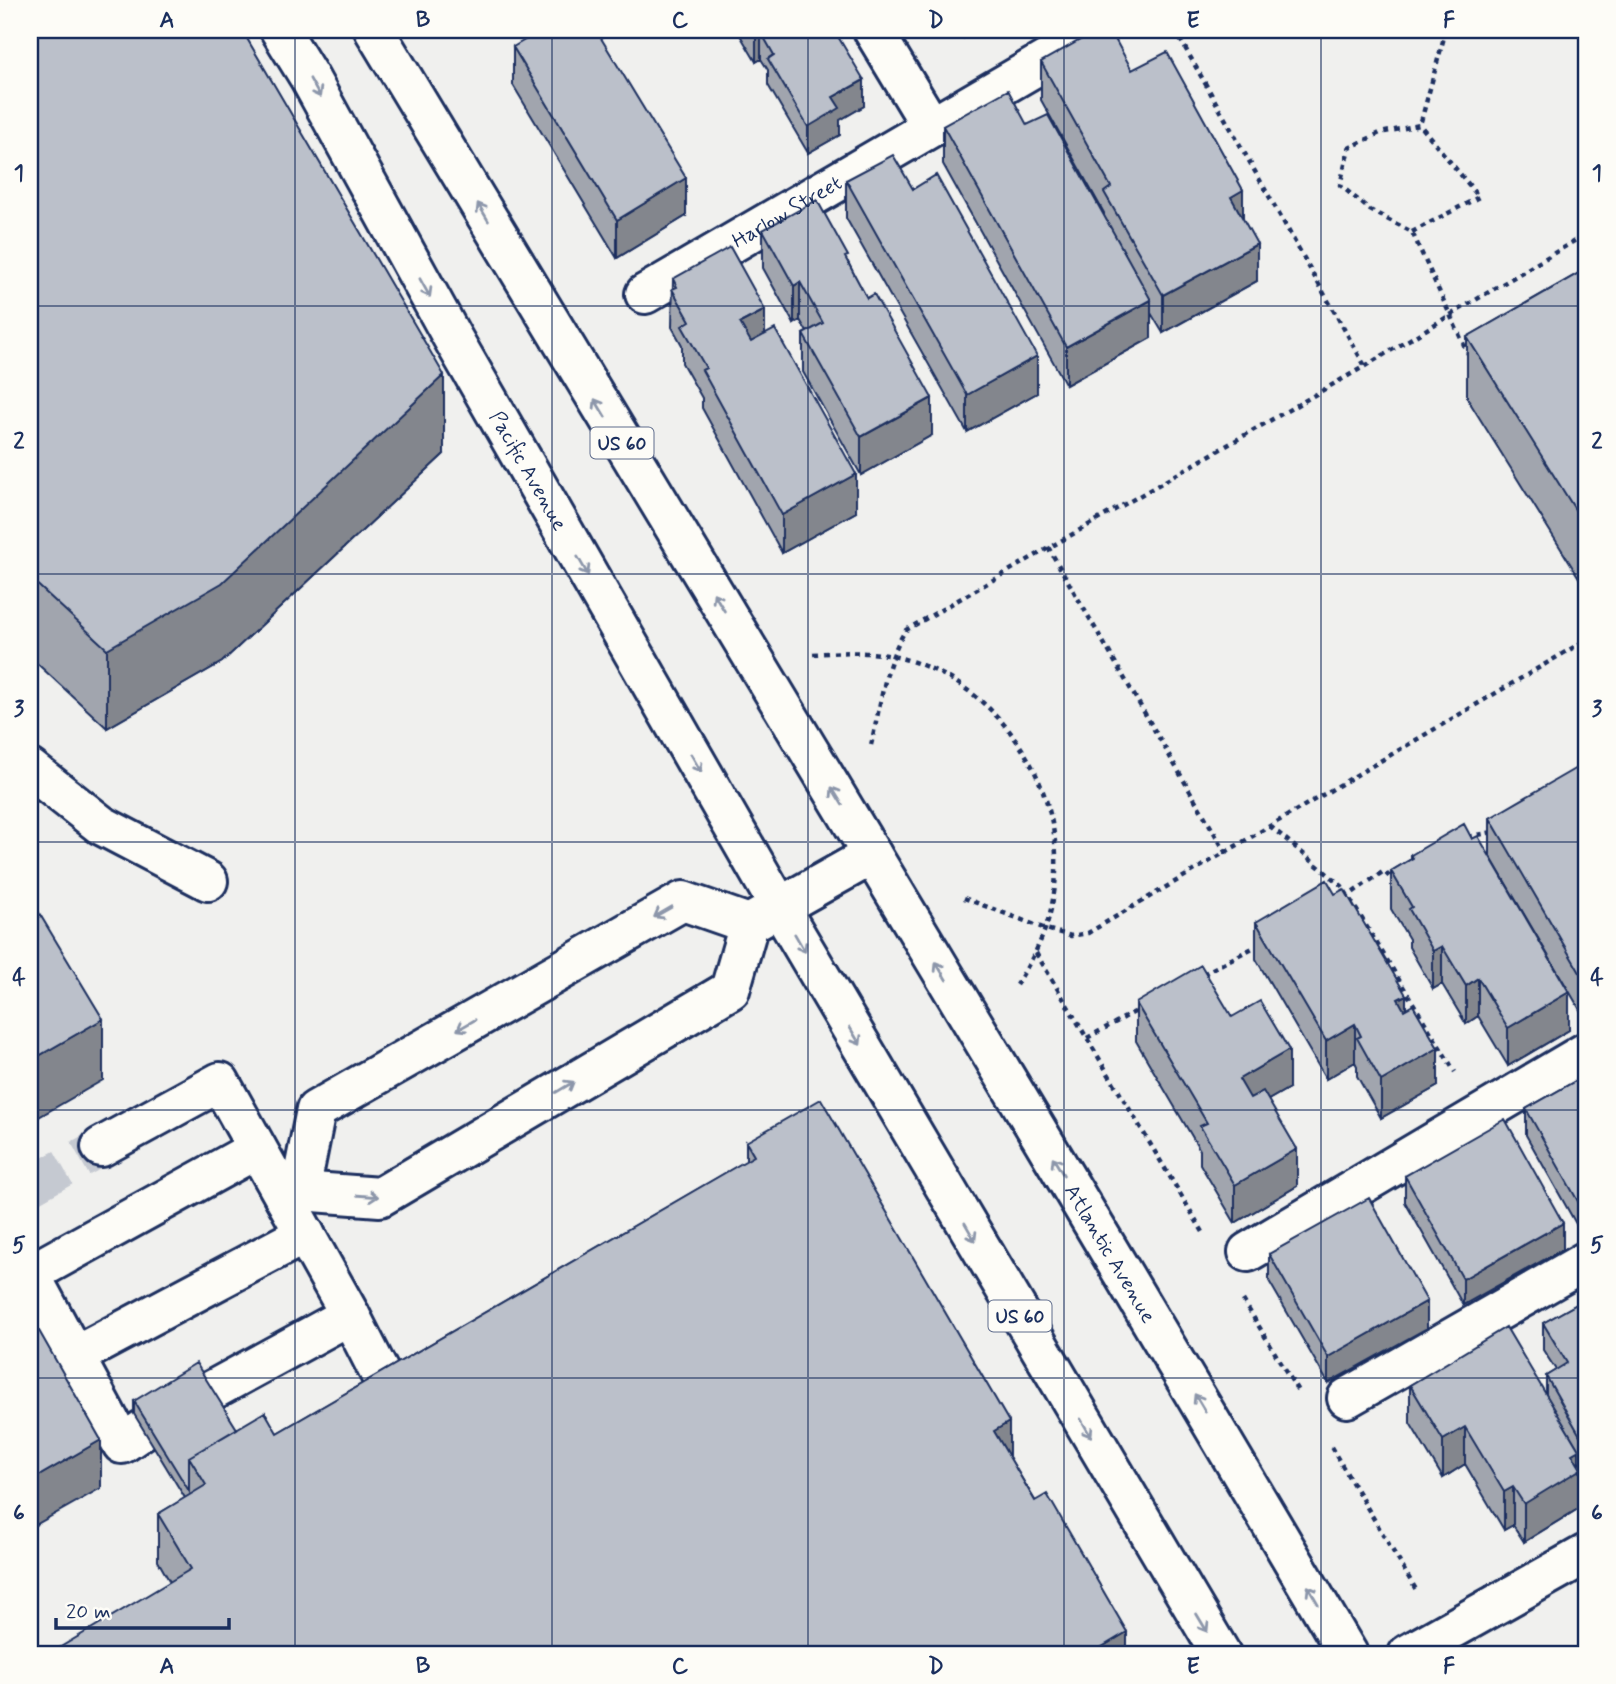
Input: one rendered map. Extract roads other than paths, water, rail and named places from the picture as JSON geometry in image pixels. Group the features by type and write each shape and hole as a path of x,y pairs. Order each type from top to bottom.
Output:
{"main road":[{"name":"Pacific Avenue","path":"280,30 316,89 452,337 764,916"},
{"path":"873,30 931,126"},
{"name":"Harlow Street","path":"645,294 1097,30"},
{"name":"US 60","path":"385,34 872,855"},
{"path":"30,769 101,825 208,881"},
{"path":"293,1195 380,1197 730,990 764,916 872,855"},
{"name":"Atlantic Avenue","path":"872,855 1348,1654"},
{"path":"293,1195 316,1110 683,901 764,916"},
{"name":"US 60","path":"764,916 1221,1654"},
{"path":"1248,1252 1586,1052"},
{"path":"102,1147 220,1082 257,1149 293,1195 305,1234 398,1409"},
{"path":"144,1429 122,1444 30,1274 257,1149"},
{"path":"75,1356 305,1234"},
{"path":"1347,1398 1586,1261"},
{"path":"207,1393 350,1315"},
{"path":"1408,1654 1586,1554"}],"tunnel":[{"path":"30,1186 101,1147"}]}
